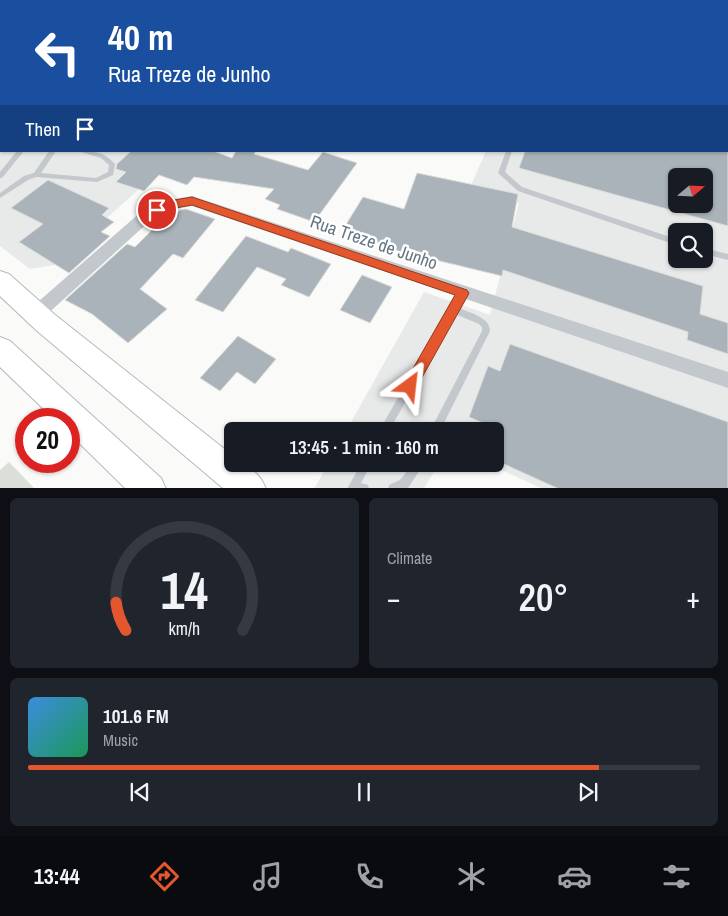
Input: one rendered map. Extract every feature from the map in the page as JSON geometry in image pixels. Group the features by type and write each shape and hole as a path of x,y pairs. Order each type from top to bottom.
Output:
{"main road":[{"path":"0,281 45,322 250,488"},
{"path":"0,349 150,488"}],"street":[{"name":"Rua Treze de Junho","path":"37,313 146,215 167,205 192,201 728,380"}],"lane":[{"path":"0,176 20,152"},
{"path":"36,175 52,152"},
{"path":"0,196 26,178 36,175 97,180 111,173 112,164 103,156 87,152"},
{"path":"509,152 501,173 520,189 668,239"},
{"path":"713,253 728,257"},
{"path":"389,422 463,293"},
{"path":"440,422 486,331 486,326 482,322 453,309"},
{"path":"356,488 363,472"},
{"path":"393,488 404,484 413,472"}],"shaded area":[{"path":"0,152 181,152 54,265 30,269 0,246"},
{"path":"486,152 728,152 728,488 541,488 504,471 504,422 351,422 424,292 490,315 519,203 468,192"},
{"path":"9,462 15,468 15,473 20,473 34,488 0,488 0,470"},
{"path":"324,472 434,472 424,488 315,488"}],"building":[{"path":"130,152 216,152 232,158 235,152 255,152 254,154 308,170 323,152 357,163 314,222 277,209 280,205 265,199 274,189 194,177 187,185 159,175 144,191 116,182 126,172 116,169 117,164"},
{"path":"525,152 728,152 728,226 681,213 713,213 713,168 668,168 668,209 519,168"},
{"path":"417,173 518,194 512,227 703,286 700,314 728,323 728,354 687,340 688,332 503,270 502,276 390,249 373,241 342,231 363,197 404,209"},
{"path":"48,180 109,208 102,215 114,222 101,232 110,236 69,273 19,242 43,224 11,208"},
{"path":"186,209 215,219 183,258 173,254 140,289 167,309 128,343 92,314 65,300 127,244 135,247 157,225 164,227 180,210"},
{"path":"246,236 288,252 291,248 331,264 309,297 281,285 286,279 257,267 223,312 195,300"},
{"path":"362,275 392,287 370,323 340,310"},
{"path":"238,336 276,359 255,384 237,372 220,391 200,378"},
{"path":"510,344 728,422 728,488 557,488 504,464 504,422 481,422 469,417 488,366 500,371"}],"route":[{"path":"157,210 167,205 192,201 463,293 410,386"}]}
